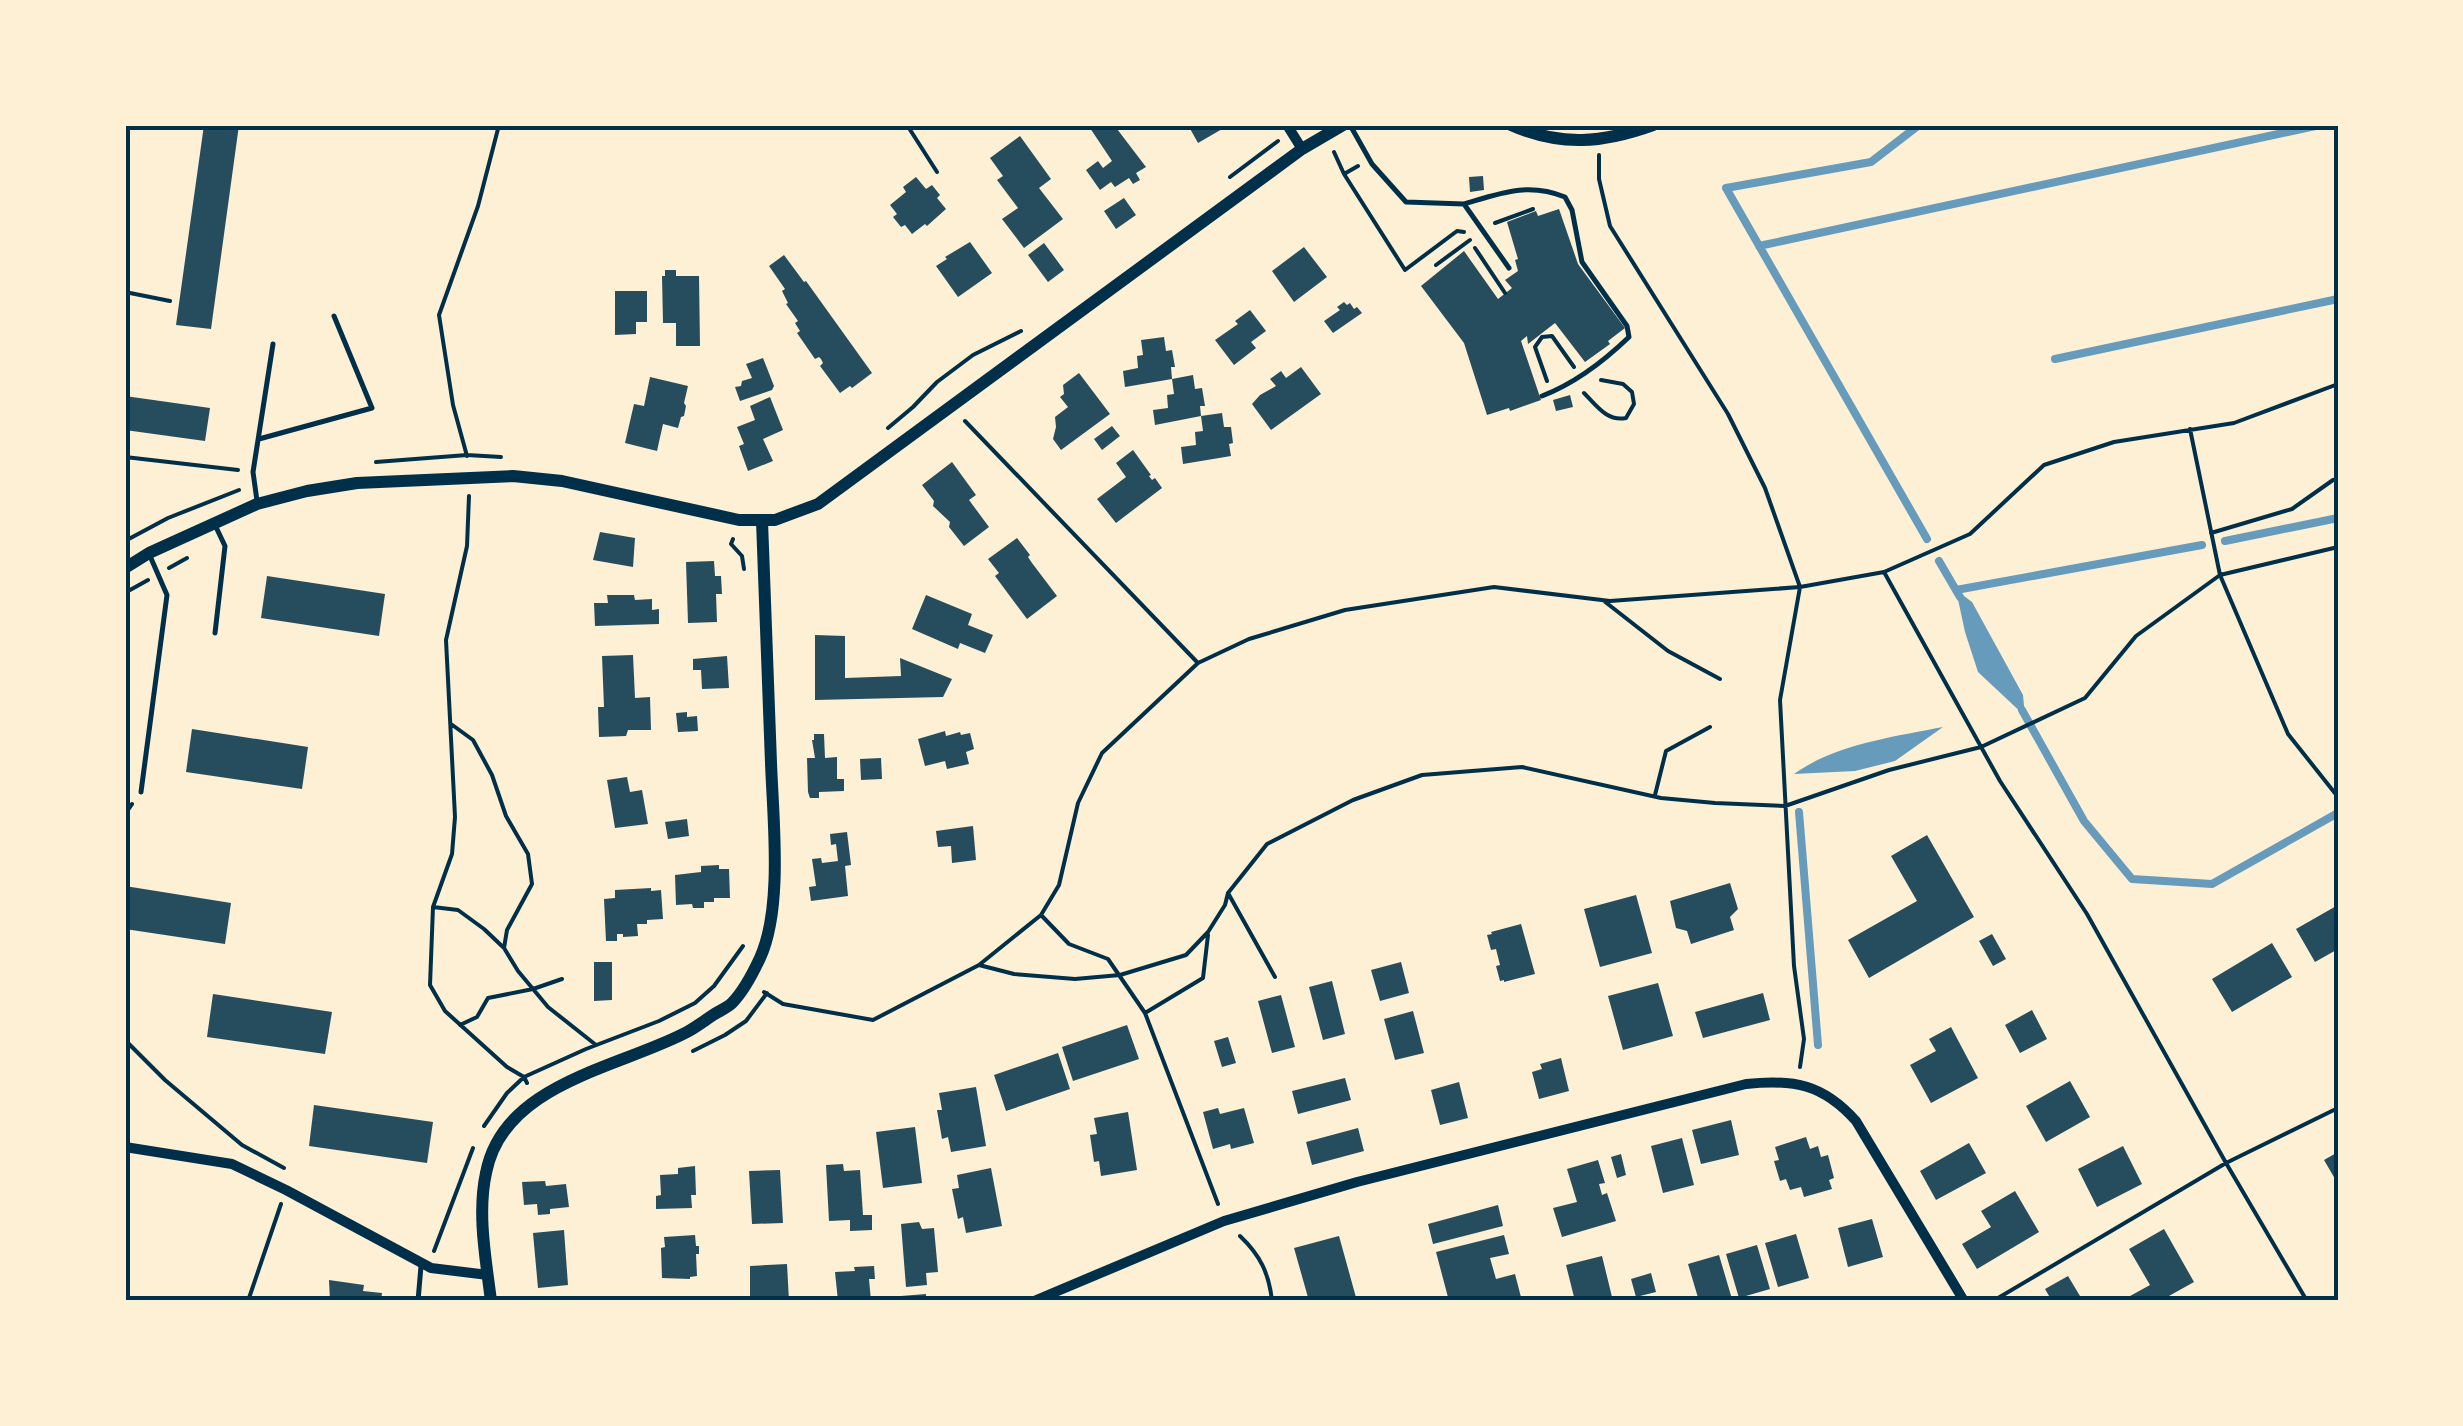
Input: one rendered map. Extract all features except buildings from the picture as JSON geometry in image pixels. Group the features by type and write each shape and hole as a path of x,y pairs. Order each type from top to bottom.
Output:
{"street":[{"path":"125,568 149,553 257,504 357,483 512,476 562,481 739,520 762,521 796,514 818,504 1302,149 1346,125"},
{"path":"1511,125 1574,142 1598,140 1653,125"},
{"path":"1289,128 1302,149"},
{"path":"491,1301 482,1200 486,1170 506,1127 536,1100 687,1032 722,1010 748,981 762,954 769,929 774,866 762,521"},
{"path":"1034,1301 1224,1220 1357,1182 1746,1084 1772,1081 1814,1088 1843,1106 1856,1121 1964,1301"},
{"path":"125,1147 232,1164 426,1266 488,1275"}],"lane":[{"path":"1346,125 1406,202 1464,204 1516,189 1547,190 1565,197 1572,210 1582,262 1628,326 1629,337 1581,378 1542,396"},
{"path":"1464,204 1509,268"},
{"path":"259,439 372,408 334,316"},
{"path":"257,504 253,472 273,344"},
{"path":"214,522 226,546 215,633"},
{"path":"141,792 167,595 149,553"},
{"path":"418,1301 426,1266"}],"path":[{"path":"906,125 937,172"},
{"path":"463,440 453,405 439,315 486,179 498,127"},
{"path":"1219,185 1289,128"},
{"path":"1327,134 1344,174 1405,270 1458,231 1465,232 1505,293"},
{"path":"1598,140 1599,178 1610,226 1728,414 1765,488 1800,587 1780,700 1794,966 1804,1039 1798,1084"},
{"path":"1344,174 1369,159"},
{"path":"1481,228 1533,210"},
{"path":"1436,265 1470,240"},
{"path":"125,292 170,301"},
{"path":"887,428 937,382 974,355 1027,328"},
{"path":"1550,393 1536,346 1542,337 1548,336 1556,340 1581,378 1582,391 1607,416 1621,419 1629,414 1634,398 1629,388 1616,382 1581,378"},
{"path":"766,993 783,1004 874,1020 979,965 1041,915 1059,885 1078,803 1102,753 1198,664 1249,639 1345,610 1494,587 1602,600 1800,587 1884,572 1970,534 2044,465 2114,442 2234,423 2338,384"},
{"path":"951,406 1198,664"},
{"path":"2190,429 2220,575 2288,734 2338,797"},
{"path":"125,457 253,472"},
{"path":"2211,533 2292,509 2338,479"},
{"path":"469,497 467,546 446,640 454,816 452,854 433,907 430,985 445,1011 524,1077 536,1100"},
{"path":"739,520 731,544 742,556 744,571"},
{"path":"979,965 1014,974 1075,980 1120,975 1186,955 1208,932 1228,893 1267,844 1353,800 1422,775 1522,767 1654,796 1785,806 1889,770 1981,747 2085,698 2136,636 2220,575 2338,547"},
{"path":"125,597 130,590 190,556"},
{"path":"1884,572 2000,782 2087,914 2307,1301"},
{"path":"125,582 130,590"},
{"path":"1602,600 1668,650 1720,679"},
{"path":"450,724 473,740 492,775 506,816 528,854 532,884 507,930 504,948"},
{"path":"1654,796 1666,751 1710,727"},
{"path":"1228,893 1276,977"},
{"path":"433,907 458,910 504,948 548,1007 596,1045"},
{"path":"1041,915 1069,944 1108,959 1145,1012 1224,1220 1261,1260 1269,1278 1272,1301"},
{"path":"1145,1012 1203,978 1208,932"},
{"path":"426,1266 479,1135 492,1113 524,1077 694,1004 714,986 744,945"},
{"path":"460,1024 477,1017 488,998 562,978"},
{"path":"125,1040 165,1080 242,1145 290,1171"},
{"path":"1993,1301 2226,1163 2338,1108"},
{"path":"248,1301 286,1190"}],"water":[{"path":"1956,590 1972,602 2023,695 2025,716 1978,672"},
{"path":"1943,727 1895,761 1855,771 1794,774 1846,749"}],"waterway":[{"path":"1919,125 1871,162 1726,188 1927,539"},
{"path":"1759,246 2320,125"},
{"path":"2055,359 2338,299"},
{"path":"2225,541 2338,518"},
{"path":"1956,590 2202,545"},
{"path":"1939,561 1960,597"},
{"path":"2022,710 2084,821 2132,879 2212,884 2336,814"},
{"path":"1799,812 1818,1045"}]}
